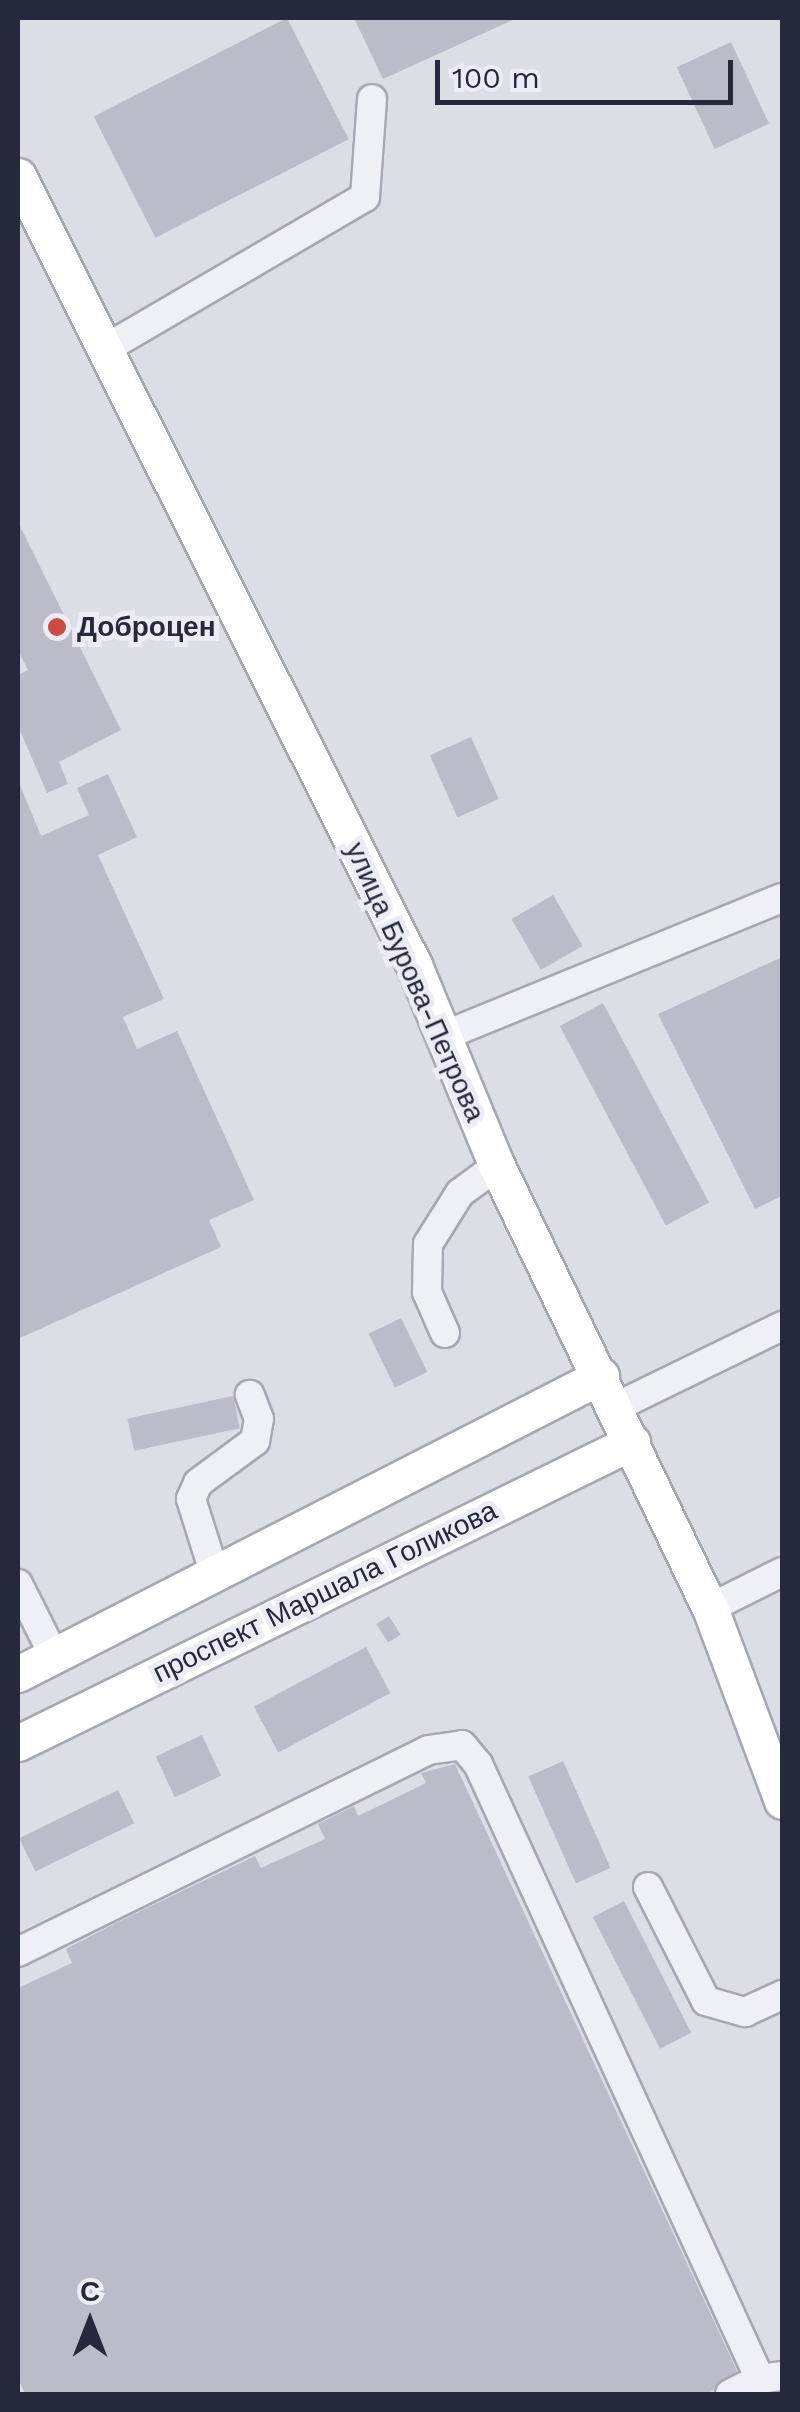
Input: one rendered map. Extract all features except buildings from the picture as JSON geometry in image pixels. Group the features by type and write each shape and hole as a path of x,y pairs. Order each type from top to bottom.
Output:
{"main road":[{"name":"улица Бурова-Петрова","path":"18,176 30,226 103,350 396,930 497,1166 710,1608 781,1795"},
{"path":"18,1674 215,1574 608,1391"},
{"name":"проспект Маршала Голикова","path":"18,1742 632,1442"}],"street":[{"path":"103,350 365,196 372,99"},
{"path":"442,1038 781,898"},
{"path":"446,1333 426,1292 428,1244 460,1193 497,1166"},
{"path":"608,1391 782,1326"},
{"path":"215,1574 192,1498 198,1483 256,1441 260,1419 250,1396"},
{"path":"710,1608 782,1572"},
{"path":"18,1584 54,1656"},
{"path":"18,1952 428,1750 462,1745 478,1764 771,2377 730,2394"},
{"path":"648,1887 706,2001 745,2012 782,1996"}],"place":[{"name":"Доброцен","path":"57,627"}]}
